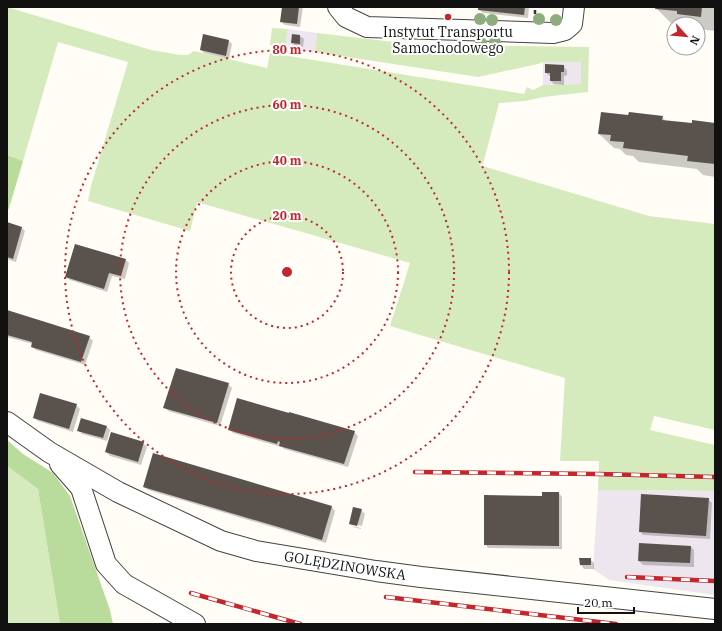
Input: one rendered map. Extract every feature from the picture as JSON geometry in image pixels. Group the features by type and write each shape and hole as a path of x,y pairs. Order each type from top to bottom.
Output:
{"lane":[{"path":"338,7 346,17 367,27 553,33 566,30 572,24 574,7"},
{"name":"GOLĘDZINOWSKA","path":"7,422 49,452 118,492 221,541 256,552 421,577 715,609"},
{"path":"49,452 80,488 106,564 124,584 195,624"}],"shaded area":[{"path":"288,29 317,33 315,52 285,48"},
{"path":"543,62 581,62 581,84 543,85"},
{"path":"598,490 715,491 715,595 609,580 593,569"}],"green space":[{"path":"7,7 151,50 180,55 188,55 194,51 267,68 270,53 524,94 527,87 533,90 543,85 581,84 581,62 543,62 478,77 315,52 317,33 420,45 589,47 588,92 543,97 525,101 499,103 483,164 479,165 649,216 715,224 715,430 654,416 650,430 715,445 715,491 598,490 599,461 560,461 565,378 390,326 410,263 197,202 190,231 88,201 91,186 128,62 58,42 23,161 7,155"},
{"path":"272,28 288,29 285,48 270,45"},
{"path":"7,155 23,161 7,212"},
{"path":"7,440 23,454 53,473 70,496 110,610 113,624 60,624 38,489 7,466"},
{"path":"7,466 38,489 60,624 7,624"}],"building":[{"path":"282,7 299,7 297,24 280,22"},
{"path":"478,7 525,7 524,15 478,10"},
{"path":"656,7 702,7 701,16 677,14 677,11 655,9"},
{"path":"203,34 229,40 226,56 200,50"},
{"path":"292,34 300,35 300,44 291,43"},
{"path":"545,64 564,65 564,72 561,72 561,81 550,81 550,73 545,73"},
{"path":"601,112 628,115 629,112 663,116 662,120 692,123 692,120 715,123 715,164 687,161 688,156 623,148 624,142 610,141 611,135 598,134"},
{"path":"7,222 22,227 13,259 7,257"},
{"path":"75,244 126,259 121,276 109,273 104,289 65,277"},
{"path":"7,310 90,336 81,362 31,347 32,342 7,335"},
{"path":"176,368 229,383 217,423 163,408"},
{"path":"40,393 77,404 69,429 33,418"},
{"path":"237,398 355,431 344,464 279,446 280,442 278,441 277,444 228,430"},
{"path":"81,418 107,426 103,438 77,431"},
{"path":"111,432 144,442 138,462 105,452"},
{"path":"153,453 332,506 322,540 143,487"},
{"path":"542,492 559,492 559,546 484,545 484,495 542,496"},
{"path":"641,494 709,498 706,536 639,532"},
{"path":"353,507 362,509 357,526 349,524"},
{"path":"639,543 691,546 690,563 638,561"},
{"path":"579,558 591,558 591,565 580,565"}],"railway":[{"path":"415,472 715,477"},
{"path":"627,577 715,581"},
{"path":"191,593 300,624"},
{"path":"386,597 616,624"}],"place":[{"name":"Instytut Transportu Samochodowego","path":"448,17"}]}
